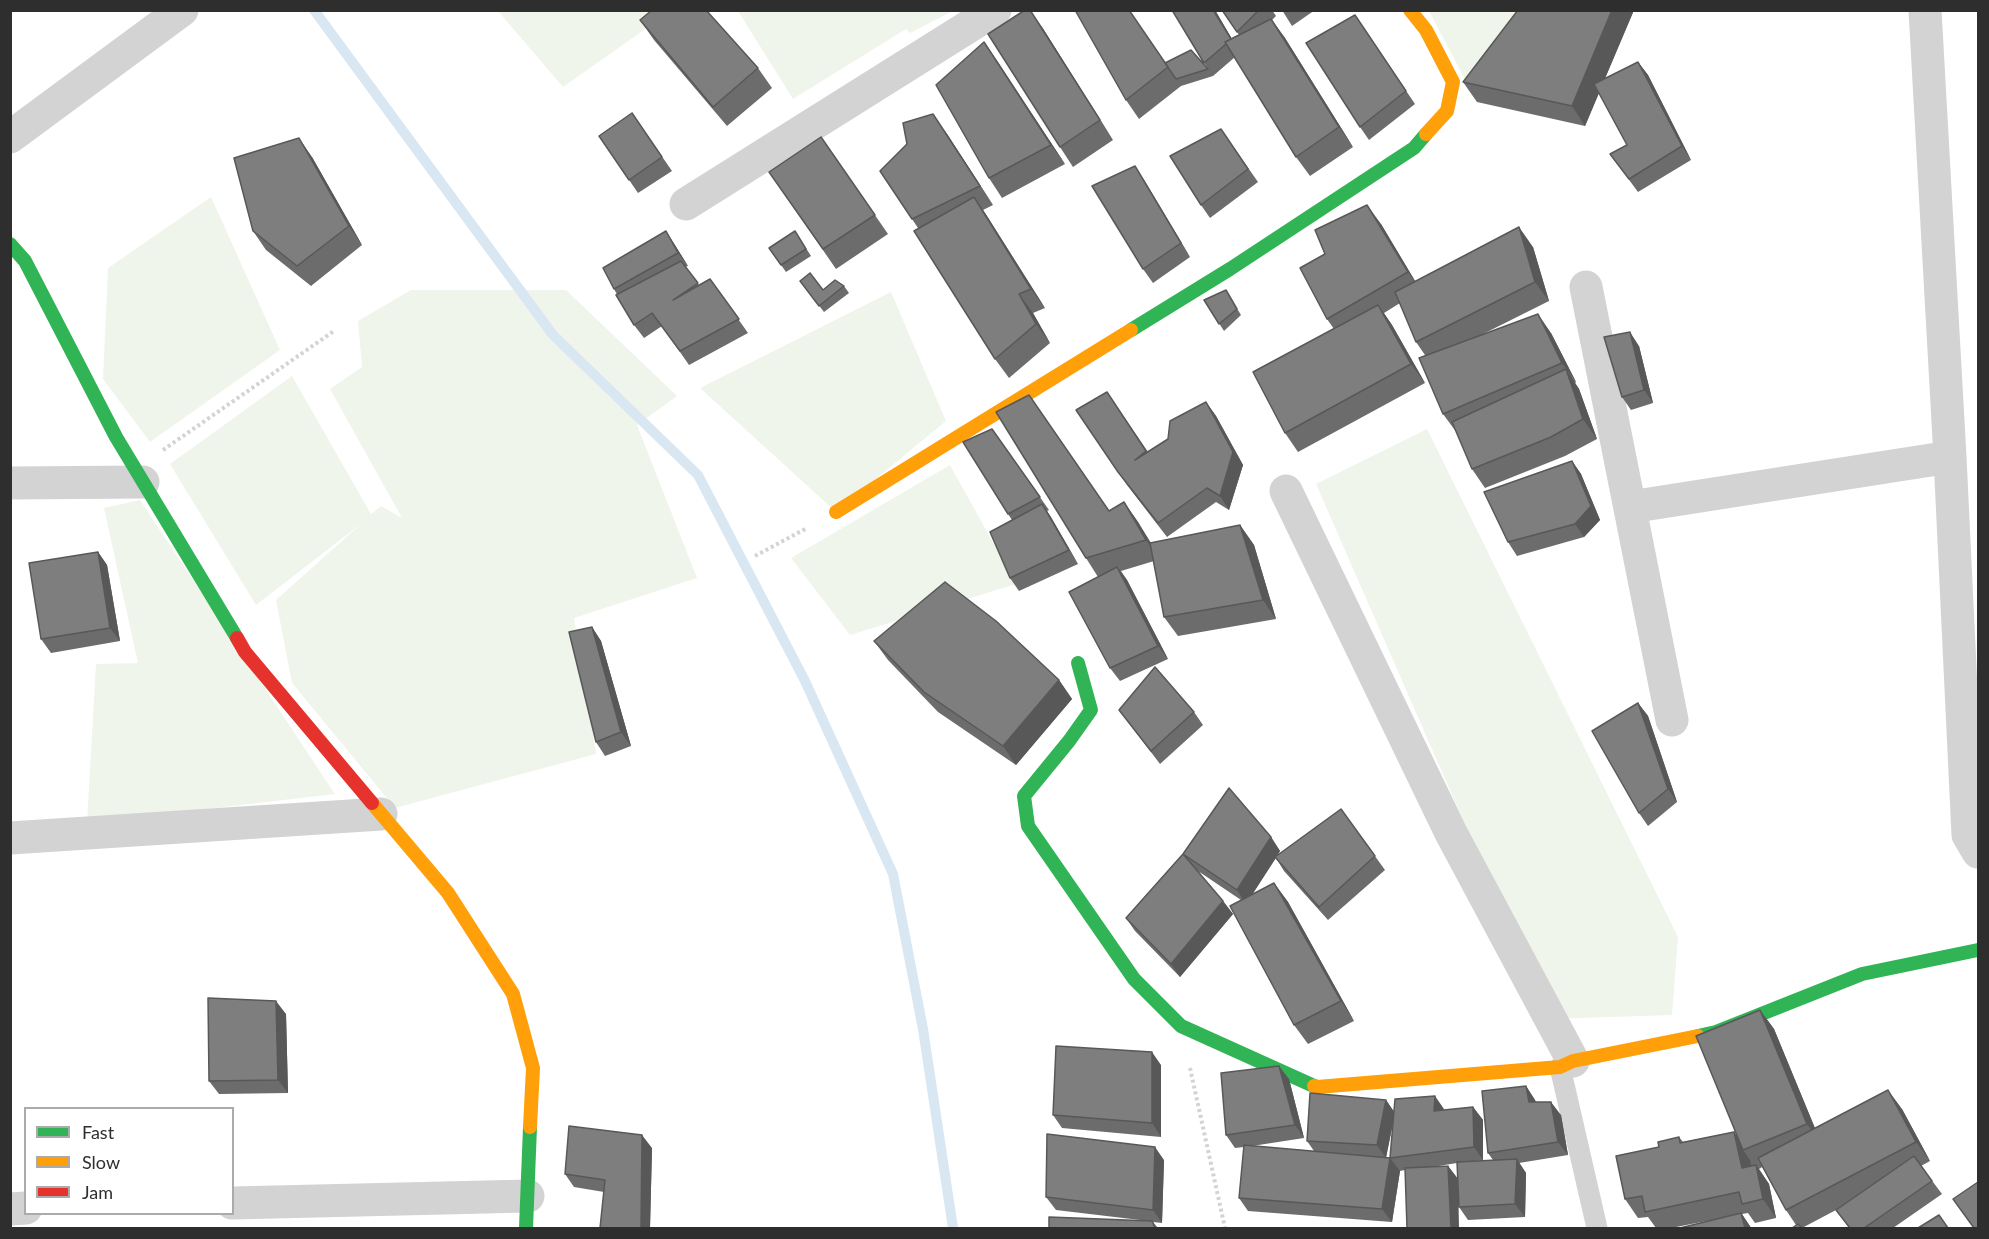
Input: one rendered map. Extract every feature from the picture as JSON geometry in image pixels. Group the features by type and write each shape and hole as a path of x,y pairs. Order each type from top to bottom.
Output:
{"street":[{"path":"10,137 182,10"},
{"path":"686,204 995,10"},
{"path":"836,512 1230,269 1414,148 1447,111 1454,82 1426,30 1410,10"},
{"path":"1925,10 1950,457 1975,838"},
{"path":"10,244 25,261 116,437 245,652 448,892 513,994 533,1068 526,1228"},
{"path":"1586,287 1672,720"},
{"path":"1630,507 1950,457"},
{"path":"10,483 140,476"},
{"path":"1286,491 1451,833 1566,1064"},
{"path":"1078,663 1091,710 1024,796 1028,826 1134,979 1181,1026 1317,1087 1566,1064 1716,1032 1862,975 1978,950"},
{"path":"10,838 381,814"},
{"path":"234,1203 528,1196"}],"lane":[{"path":"1566,1064 1597,1228"}],"path":[{"path":"140,476 334,331"},
{"path":"755,556 836,512"},
{"path":"1181,1026 1226,1228"}],"shaded area":[{"path":"498,11 671,11 563,87"},
{"path":"738,11 953,11 910,33 906,29 793,99"},
{"path":"1429,11 1547,11 1477,102"},
{"path":"211,197 280,350 150,442 103,379 108,268"},
{"path":"411,290 566,290 677,396 637,425 697,578 574,618 596,754 395,808 292,683 276,600 362,523 256,605 170,464 292,376 371,514 381,506 402,518 330,389 362,367 358,321"},
{"path":"891,292 946,421 836,512 700,388"},
{"path":"1427,429 1678,937 1672,1015 1550,1019 1316,484"},
{"path":"950,465 1016,584 850,635 791,558"},
{"path":"140,500 335,794 87,823 96,664 138,663 104,508"}],"building":[{"path":"652,10 706,10 758,68 713,107 640,20"},
{"path":"1025,10 1030,10 1100,120 1060,147 988,34"},
{"path":"1075,10 1129,10 1168,67 1126,100"},
{"path":"1172,10 1213,10 1231,39 1204,63"},
{"path":"1222,10 1259,10 1237,32"},
{"path":"1518,10 1612,10 1572,106 1463,82"},
{"path":"1355,15 1406,91 1360,127 1306,43"},
{"path":"1271,19 1339,127 1296,157 1225,42"},
{"path":"984,42 1051,145 989,178 936,85"},
{"path":"1191,50 1208,69 1176,79 1165,63"},
{"path":"1638,62 1682,146 1629,179 1610,154 1627,145 1594,84"},
{"path":"632,113 662,157 629,180 599,136"},
{"path":"933,114 980,186 912,219 880,171 907,144 903,123"},
{"path":"1221,129 1248,169 1201,205 1170,156"},
{"path":"821,137 875,215 823,249 769,172"},
{"path":"299,138 349,226 297,266 253,231 234,158"},
{"path":"1135,166 1181,243 1143,269 1092,186"},
{"path":"974,197 1031,289 1019,294 1036,324 995,359 914,231"},
{"path":"1367,205 1408,272 1327,319 1300,268 1325,254 1315,230"},
{"path":"1519,227 1535,282 1416,342 1395,292"},
{"path":"666,231 678,253 614,289 603,268"},
{"path":"795,231 806,249 781,265 769,248"},
{"path":"681,261 698,283 673,300 710,279 739,319 680,351 652,313 634,325 616,295"},
{"path":"810,273 823,290 835,280 844,286 819,306 800,281"},
{"path":"1226,290 1237,309 1219,324 1204,300"},
{"path":"1378,305 1411,364 1285,433 1253,372"},
{"path":"1538,314 1562,363 1443,414 1419,358"},
{"path":"1630,332 1644,390 1622,397 1604,337"},
{"path":"1566,369 1583,419 1551,437 1472,469 1452,422"},
{"path":"1107,392 1146,451 1135,460 1168,439 1170,421 1206,402 1233,452 1220,496 1207,488 1158,523 1118,472 1076,410"},
{"path":"1029,395 1109,511 1124,502 1146,540 1086,558 996,412"},
{"path":"992,429 1040,497 1008,514 963,442"},
{"path":"1572,461 1591,506 1575,524 1508,542 1484,492"},
{"path":"1042,504 1069,550 1010,578 990,532"},
{"path":"1240,525 1263,600 1164,617 1150,543"},
{"path":"98,552 110,628 41,639 29,563"},
{"path":"1117,567 1158,646 1110,668 1069,592"},
{"path":"945,582 996,621 1059,680 1003,746 924,692 874,641"},
{"path":"592,627 621,732 596,742 569,632"},
{"path":"1155,667 1194,712 1151,751 1119,710"},
{"path":"1638,703 1668,789 1639,813 1592,731"},
{"path":"1229,788 1271,837 1237,890 1183,854"},
{"path":"1341,809 1375,856 1319,907 1275,857"},
{"path":"1183,854 1223,901 1171,964 1126,918"},
{"path":"1274,883 1341,1001 1294,1025 1230,906"},
{"path":"208,998 276,1001 278,1080 209,1081"},
{"path":"1760,1010 1807,1124 1743,1150 1696,1036"},
{"path":"1056,1046 1152,1052 1152,1123 1053,1115"},
{"path":"1279,1066 1295,1125 1226,1135 1221,1073"},
{"path":"1526,1086 1529,1102 1551,1102 1558,1142 1488,1153 1482,1091"},
{"path":"1888,1090 1916,1142 1786,1210 1758,1158"},
{"path":"1310,1093 1386,1100 1377,1145 1307,1141"},
{"path":"1435,1096 1434,1111 1473,1107 1474,1147 1390,1158 1395,1099"},
{"path":"569,1126 642,1135 641,1228 600,1228 605,1180 565,1174"},
{"path":"1734,1132 1742,1168 1756,1165 1763,1199 1742,1204 1739,1192 1645,1212 1642,1196 1625,1199 1616,1156 1659,1147 1658,1142 1679,1137 1680,1143"},
{"path":"1047,1134 1155,1147 1153,1210 1046,1197"},
{"path":"1244,1145 1390,1158 1382,1209 1239,1198"},
{"path":"1914,1156 1932,1181 1864,1228 1850,1228 1836,1210"},
{"path":"1517,1159 1515,1204 1459,1207 1457,1162"},
{"path":"1448,1166 1451,1228 1407,1228 1405,1168"},
{"path":"1978,1182 1978,1228 1974,1228 1953,1199"},
{"path":"1741,1213 1745,1228 1680,1228"},
{"path":"1939,1215 1948,1228 1918,1228"},
{"path":"1049,1217 1152,1221 1155,1228 1049,1228"}],"waterway":[{"path":"314,10 553,335 698,475 805,681 893,874 923,1029 953,1228"}],"traffic: fast":[{"path":"1131,330 1230,269 1414,148 1426,134"},
{"path":"10,244 25,261 116,437 237,638"},
{"path":"1078,663 1091,710 1024,796 1028,826 1134,979 1181,1026 1314,1086"},
{"path":"1698,1036 1716,1032 1862,974 1978,950"},
{"path":"526,1228 530,1127"}],"traffic: slow":[{"path":"1410,10 1426,30 1453,82 1447,111 1426,134"},
{"path":"836,512 1131,330"},
{"path":"372,803 448,893 513,994 533,1068 530,1127"},
{"path":"1314,1086 1560,1067 1573,1061 1698,1036"}],"traffic: jam":[{"path":"237,638 245,652 372,803"}]}
